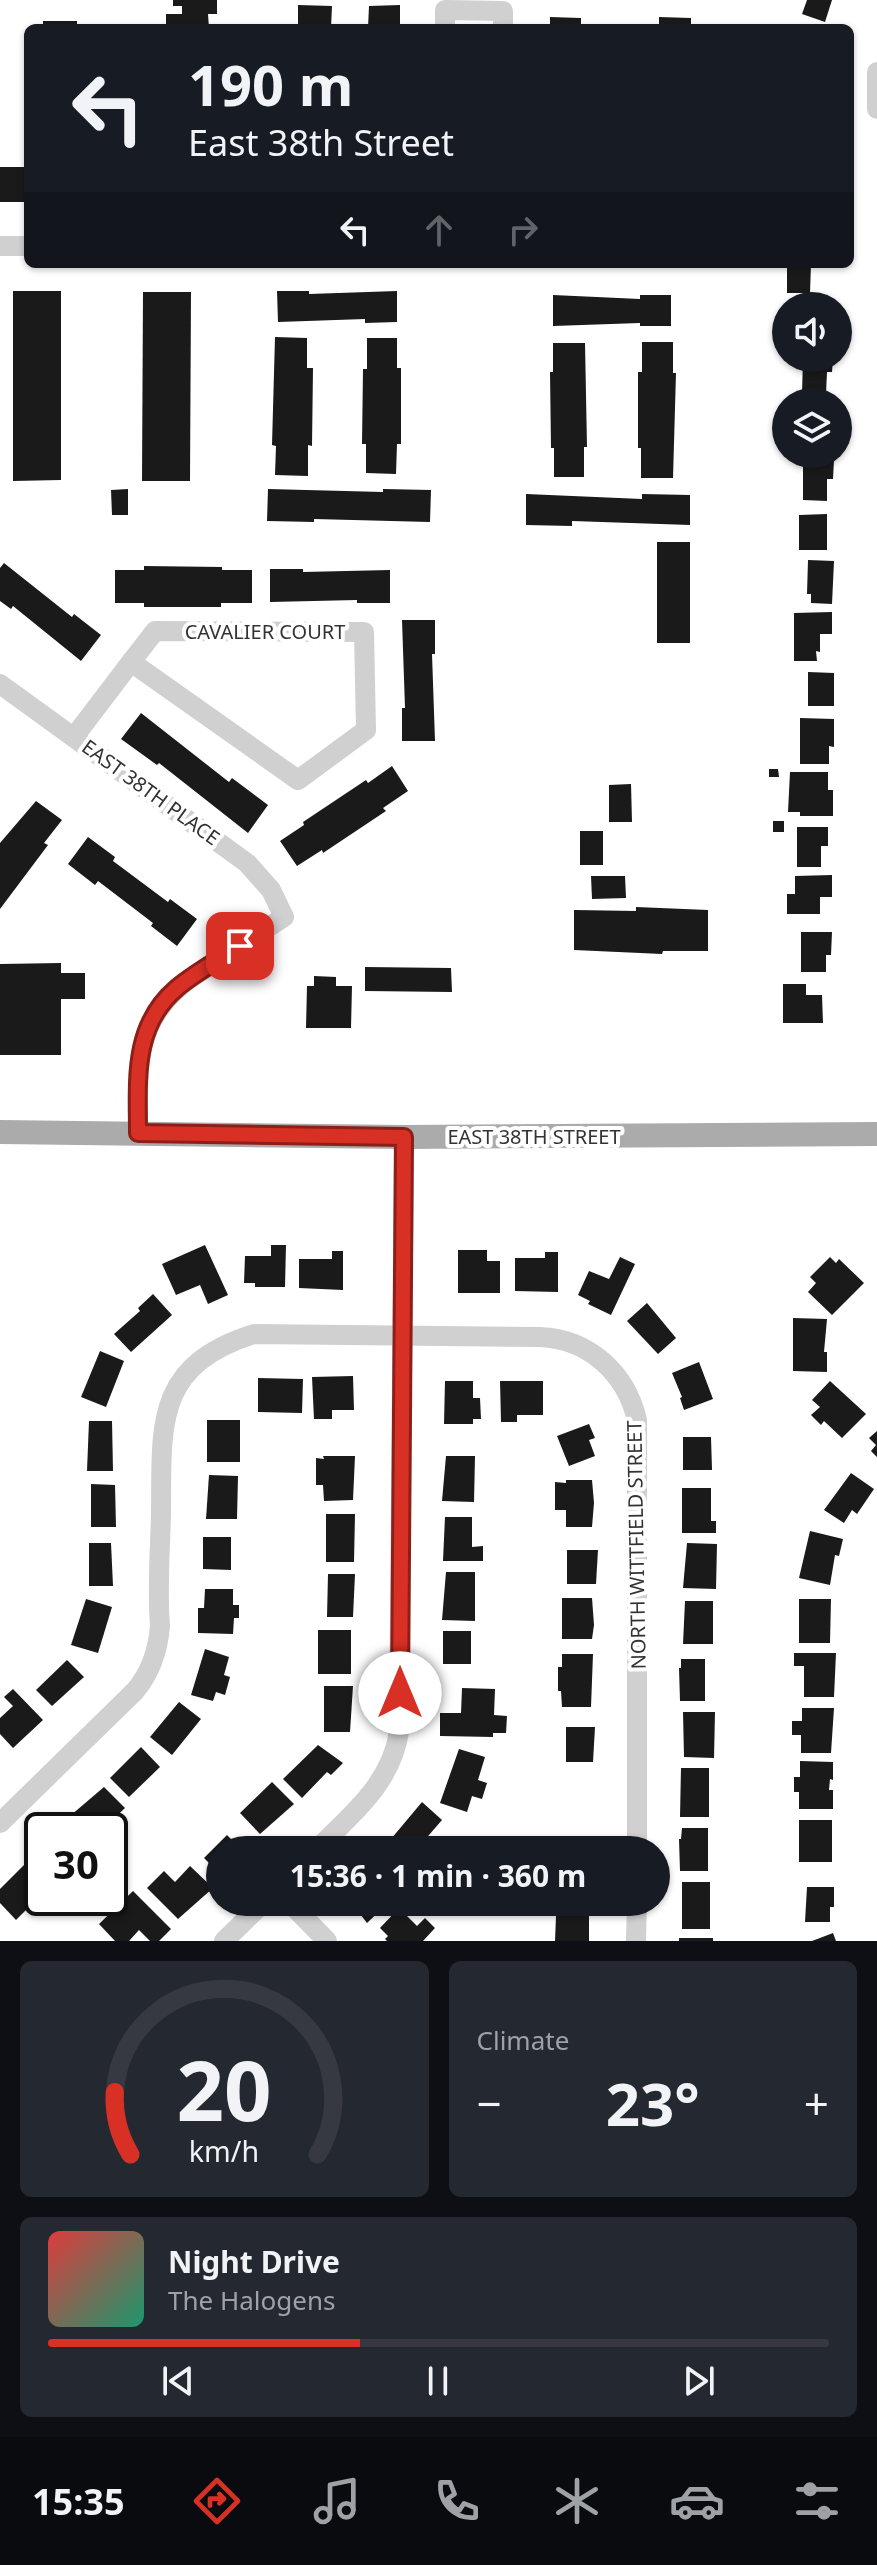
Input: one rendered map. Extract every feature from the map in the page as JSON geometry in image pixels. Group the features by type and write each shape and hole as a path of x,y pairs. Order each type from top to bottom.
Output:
{"main road":[{"name":"EAST 38TH STREET","path":"0,1132 404,1137 877,1134"}],"street":[{"path":"445,24 445,10 503,11 503,24"},
{"path":"877,72 877,109"},
{"path":"0,246 24,246"},
{"name":"CAVALIER COURT","path":"74,737 131,662 155,631 364,632 366,730 298,780 131,662"},
{"name":"EAST 38TH PLACE","path":"0,684 247,863 271,890 284,917 173,991 155,1013 139,1055 138,1133"},
{"path":"330,1836 375,1790 391,1763 399,1732 404,1137"},
{"name":"NORTH WITTFIELD STREET","path":"0,1823 135,1691 153,1661 160,1626 163,1426 171,1399 185,1376 212,1351 254,1334 540,1337 567,1340 607,1363 628,1393 637,1420 637,1836"},
{"path":"224,1941 250,1916"},
{"path":"303,1916 327,1941"},
{"path":"636,1941 637,1916"}],"building":[{"path":"173,0 217,0 217,14 208,14 209,24 166,24 166,14 182,14 182,6 173,6"},
{"path":"807,0 832,0 825,22 802,14"},
{"path":"298,5 332,6 331,24 298,24"},
{"path":"400,5 400,24 368,24 369,6"},
{"path":"550,17 581,18 581,24 550,24"},
{"path":"659,17 691,18 691,24 659,24"},
{"path":"43,21 77,21 77,24 43,24"},
{"path":"0,167 24,167 24,202 0,202"},
{"path":"787,268 811,268 810,292 787,292"},
{"path":"13,291 61,291 61,480 13,481"},
{"path":"277,291 309,291 309,294 397,291 397,322 365,323 365,319 278,322"},
{"path":"143,292 191,292 190,481 142,481"},
{"path":"553,295 640,299 640,295 671,295 671,326 640,326 640,323 553,326"},
{"path":"275,337 307,338 307,368 313,368 312,446 308,445 308,476 275,475 276,446 272,445"},
{"path":"367,338 397,338 397,368 401,368 401,444 397,444 396,474 366,473 366,444 362,444 363,369 367,369"},
{"path":"642,342 673,342 673,373 676,373 673,478 641,478 638,372 642,372"},
{"path":"553,343 585,343 587,447 584,447 584,477 554,477 550,372 553,372"},
{"path":"803,372 827,372 826,388 802,388"},
{"path":"803,468 834,468 833,479 827,479 827,501 803,500"},
{"path":"128,489 128,515 112,515 111,490"},
{"path":"268,489 431,490 430,522 267,521"},
{"path":"526,494 642,499 642,494 690,495 690,525 572,521 572,526 526,525"},
{"path":"827,514 827,550 799,550 799,515"},
{"path":"657,542 690,542 690,643 657,643"},
{"path":"808,560 834,561 832,604 811,603 811,594 807,594"},
{"path":"4,563 72,617 74,614 101,635 81,661 13,606 11,609 0,601 0,568"},
{"path":"144,566 252,570 252,603 221,603 221,607 144,607 144,603 115,603 115,570 144,570"},
{"path":"270,569 303,569 303,572 390,570 390,603 357,603 357,600 270,602"},
{"path":"832,612 832,634 820,634 817,661 794,661 794,613"},
{"path":"402,620 435,620 435,654 432,654 435,741 402,741 402,708 405,708"},
{"path":"808,672 834,673 834,706 808,706"},
{"path":"141,713 229,782 232,778 268,805 248,833 159,763 157,765 121,739"},
{"path":"800,718 834,719 834,747 829,746 829,764 800,764"},
{"path":"392,766 408,791 383,808 386,811 323,853 322,850 297,866 280,841 304,825 303,822"},
{"path":"769,769 778,769 779,777 769,777"},
{"path":"790,772 828,772 828,790 833,790 833,816 800,816 800,812 788,812"},
{"path":"631,784 632,822 609,822 609,785"},
{"path":"36,801 62,820 44,843 48,845 0,909 0,843"},
{"path":"773,821 784,821 784,832 773,832"},
{"path":"797,827 828,827 828,846 821,846 821,867 797,867"},
{"path":"580,831 603,831 603,865 580,865"},
{"path":"88,837 115,857 113,861 168,902 170,899 197,919 177,946 151,926 153,923 98,881 95,885 68,864"},
{"path":"832,875 832,897 820,897 820,914 787,914 787,894 795,894 795,876"},
{"path":"591,876 625,876 626,898 592,899"},
{"path":"636,907 708,910 708,951 663,951 662,954 574,950 574,910 636,911"},
{"path":"801,932 832,932 831,955 826,955 826,972 801,972"},
{"path":"61,963 61,973 85,973 85,999 61,999 61,1055 0,1055 0,964"},
{"path":"365,967 451,968 452,992 365,991"},
{"path":"314,976 336,977 336,986 352,986 351,1028 306,1028 307,986 314,986"},
{"path":"783,984 806,984 806,995 822,995 823,1023 783,1023"},
{"path":"205,1245 228,1295 208,1304 200,1285 176,1295 162,1264"},
{"path":"271,1245 286,1245 285,1287 255,1287 255,1283 244,1283 245,1256 271,1256"},
{"path":"458,1250 487,1250 487,1261 500,1261 500,1293 458,1293"},
{"path":"332,1251 343,1251 343,1290 299,1288 299,1259 332,1259"},
{"path":"545,1252 558,1252 558,1292 515,1291 515,1258 545,1258"},
{"path":"620,1257 635,1264 611,1315 588,1304 590,1301 578,1295 589,1271 609,1279"},
{"path":"830,1257 836,1263 839,1259 864,1283 832,1315 808,1292 816,1283 810,1277"},
{"path":"153,1294 172,1315 131,1352 114,1334 140,1311 138,1308"},
{"path":"647,1303 676,1338 658,1354 627,1321"},
{"path":"793,1318 827,1319 824,1352 827,1352 827,1372 793,1371"},
{"path":"100,1351 124,1361 106,1407 81,1397"},
{"path":"699,1362 713,1399 684,1410 672,1373"},
{"path":"353,1376 354,1410 332,1410 332,1419 314,1419 312,1377"},
{"path":"258,1378 303,1379 302,1413 258,1412"},
{"path":"445,1381 473,1381 473,1398 480,1398 481,1419 473,1419 473,1424 444,1424"},
{"path":"500,1381 543,1381 543,1415 517,1415 517,1422 501,1422"},
{"path":"830,1381 866,1414 842,1438 824,1421 821,1425 811,1415 820,1407 812,1400"},
{"path":"207,1420 240,1420 240,1462 207,1462"},
{"path":"89,1421 112,1421 113,1471 87,1471"},
{"path":"589,1424 595,1438 589,1440 595,1456 569,1466 557,1436"},
{"path":"877,1431 877,1457 871,1451 876,1445 869,1438"},
{"path":"683,1437 711,1437 712,1470 683,1470"},
{"path":"323,1456 355,1456 353,1500 324,1501 323,1485 316,1485 316,1458 324,1459"},
{"path":"446,1456 475,1456 474,1502 442,1501"},
{"path":"851,1473 874,1489 857,1514 852,1510 844,1523 824,1510"},
{"path":"209,1475 238,1476 237,1519 206,1519"},
{"path":"566,1480 592,1480 592,1527 566,1527 566,1510 555,1510 555,1482 566,1483"},
{"path":"91,1484 115,1485 116,1527 91,1527"},
{"path":"682,1488 711,1488 711,1521 716,1521 716,1533 682,1533"},
{"path":"326,1514 355,1514 354,1562 326,1562"},
{"path":"445,1517 472,1517 472,1547 483,1546 483,1561 443,1561"},
{"path":"810,1531 843,1539 839,1556 835,1555 830,1585 799,1578"},
{"path":"203,1537 231,1537 231,1570 203,1569"},
{"path":"89,1543 111,1543 113,1586 89,1586"},
{"path":"687,1543 717,1544 716,1589 683,1588"},
{"path":"567,1550 598,1550 596,1584 567,1584"},
{"path":"446,1572 475,1572 475,1621 442,1620"},
{"path":"328,1574 355,1574 353,1617 327,1617"},
{"path":"205,1589 233,1589 233,1605 239,1605 239,1618 234,1618 233,1634 198,1633 198,1608 204,1608"},
{"path":"562,1598 592,1598 592,1639 562,1639"},
{"path":"86,1599 112,1607 98,1653 71,1645"},
{"path":"799,1599 831,1599 830,1643 799,1643"},
{"path":"685,1601 713,1601 713,1644 683,1644"},
{"path":"318,1630 351,1630 351,1674 318,1674"},
{"path":"443,1631 471,1631 471,1664 443,1664"},
{"path":"205,1649 229,1657 224,1675 230,1677 225,1695 216,1692 213,1701 191,1695"},
{"path":"794,1653 836,1653 834,1697 804,1697 804,1666 794,1666"},
{"path":"562,1654 593,1654 591,1707 562,1707 558,1667 562,1667"},
{"path":"681,1659 705,1659 705,1701 680,1701"},
{"path":"67,1660 84,1677 52,1706 36,1690"},
{"path":"324,1686 353,1686 350,1732 324,1732"},
{"path":"462,1688 495,1689 494,1715 507,1716 506,1733 493,1733 493,1737 440,1736 440,1713 461,1713"},
{"path":"13,1689 43,1720 13,1748 0,1734 0,1718 13,1706 4,1697"},
{"path":"179,1702 201,1719 172,1755 150,1737"},
{"path":"802,1708 834,1708 831,1753 801,1753 801,1735 792,1735 792,1721 802,1721"},
{"path":"683,1712 715,1712 714,1758 684,1757"},
{"path":"566,1727 595,1727 593,1762 566,1762"},
{"path":"318,1745 343,1763 331,1775 327,1772 302,1798 283,1779"},
{"path":"141,1747 160,1767 129,1797 110,1778"},
{"path":"459,1749 485,1757 478,1780 487,1783 482,1799 472,1796 467,1812 440,1803"},
{"path":"800,1761 833,1762 833,1780 830,1779 829,1790 833,1790 833,1809 799,1809 799,1792 794,1792 794,1777 800,1777"},
{"path":"681,1768 709,1768 709,1817 680,1817"},
{"path":"272,1782 294,1804 260,1834 240,1813"},
{"path":"104,1787 125,1808 121,1812 75,1812"},
{"path":"422,1802 442,1820 428,1836 394,1836"},
{"path":"799,1820 832,1820 832,1862 799,1862"},
{"path":"682,1828 708,1828 708,1871 680,1871 679,1839"},
{"path":"24,1865 24,1912 16,1920 0,1903 0,1889"},
{"path":"190,1866 206,1881 206,1894 178,1919 147,1888 164,1871 175,1882"},
{"path":"682,1882 710,1882 710,1929 682,1929"},
{"path":"807,1887 834,1887 830,1922 805,1922"},
{"path":"133,1891 171,1929 159,1941 150,1941 139,1930 129,1941 115,1941 99,1924 107,1916 128,1916 128,1896"},
{"path":"362,1916 374,1916 367,1923"},
{"path":"391,1916 407,1916 417,1926 425,1918 435,1928 423,1941 387,1941 388,1936 380,1928"},
{"path":"556,1916 589,1916 589,1941 555,1941"},
{"path":"833,1933 836,1941 812,1941"},
{"path":"679,1938 713,1938 713,1941 679,1941"}],"route":[{"path":"240,946 173,991 151,1020 138,1063 138,1133 404,1137 400,1693"}]}
